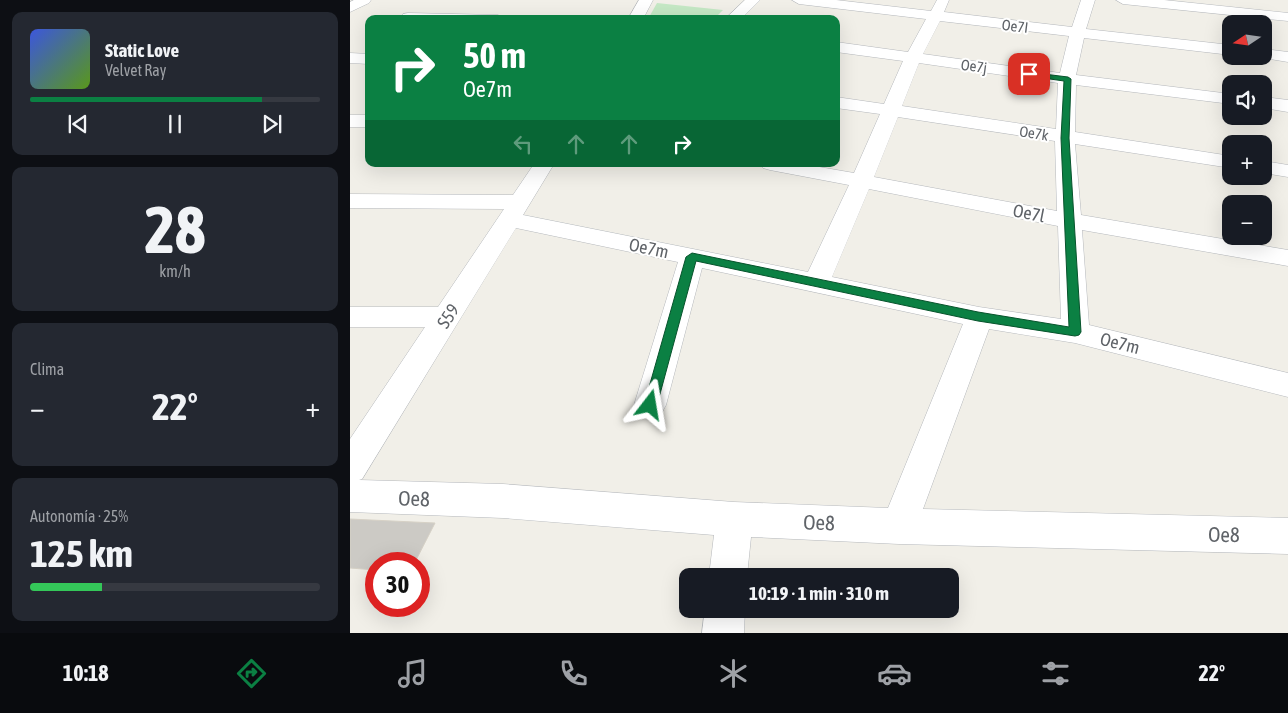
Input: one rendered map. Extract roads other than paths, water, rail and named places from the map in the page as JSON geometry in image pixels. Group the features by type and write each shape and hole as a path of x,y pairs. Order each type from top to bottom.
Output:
{"street":[{"path":"350,8 364,0"},
{"path":"637,15 646,0"},
{"path":"736,15 753,0"},
{"name":"Oe7I","path":"798,0 939,8 1077,34 1222,49"},
{"path":"1075,332 1065,138 1068,79 1077,34 1088,0"},
{"path":"1123,0 1288,17"},
{"path":"816,283 914,57 939,8"},
{"name":"Oe7j","path":"840,48 1222,98"},
{"path":"1272,55 1288,56"},
{"path":"350,58 365,59"},
{"name":"Oe7k","path":"840,103 1222,161"},
{"path":"1272,104 1288,106"},
{"path":"350,121 365,121"},
{"name":"S59","path":"350,468 542,167"},
{"name":"Oe7l","path":"787,167 1070,221 1288,258"},
{"path":"1272,168 1288,171"},
{"name":"Oe7m","path":"350,201 514,210 692,257 978,316 1075,332 1288,385"},
{"path":"650,405 692,257"},
{"path":"350,316 447,318"},
{"path":"899,526 978,316"},
{"name":"Oe8","path":"350,496 503,501 734,519 899,526 1288,536"},
{"path":"729,568 734,519"},
{"path":"723,633 724,618"}]}
